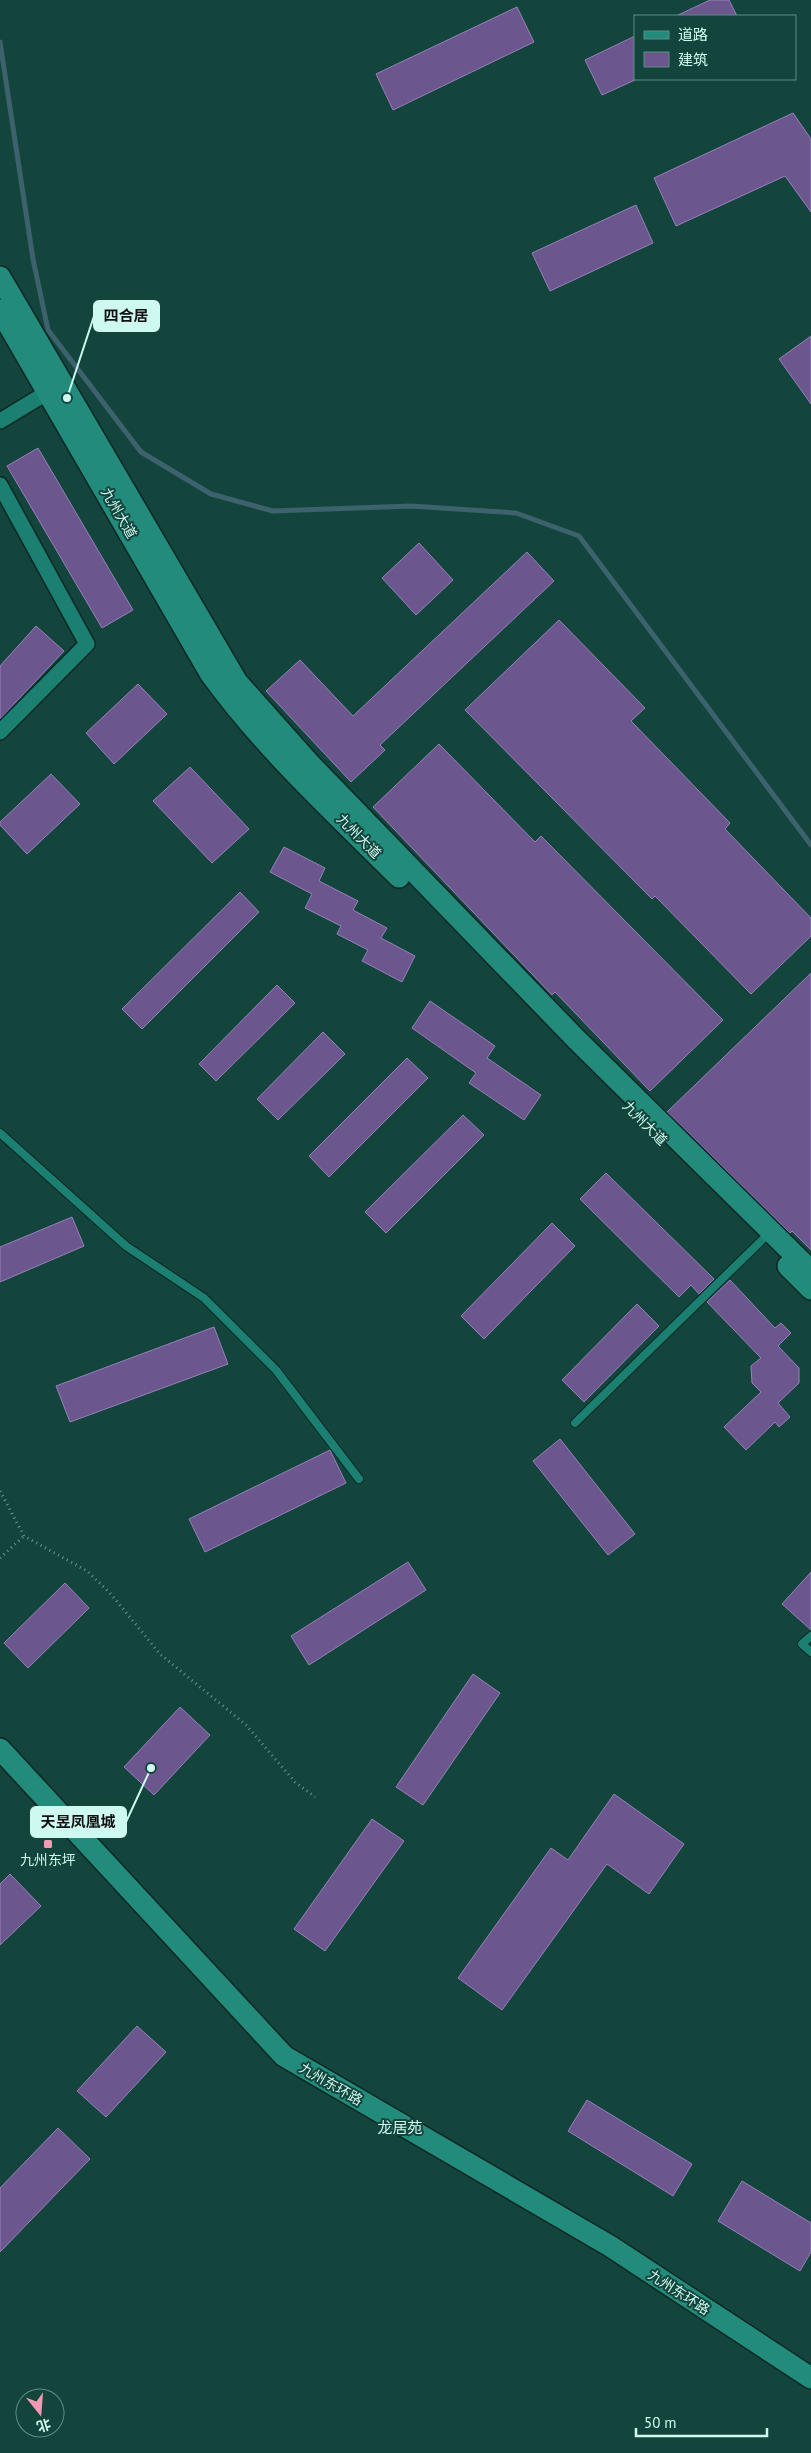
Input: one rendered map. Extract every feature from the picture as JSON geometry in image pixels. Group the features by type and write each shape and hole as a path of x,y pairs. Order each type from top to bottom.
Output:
{"main road":[{"path":"0,276 237,682 316,770 570,1032 811,1271"},
{"name":"九州大道","path":"0,310 187,634 229,700 277,754 811,1289"},
{"name":"九州东环路","path":"0,1749 284,2056 610,2246 811,2378"}],"street":[{"path":"0,421 48,392"},
{"path":"0,485 87,644 0,732"}],"lane":[{"path":"0,1133 126,1246 204,1298 276,1370 359,1479"},
{"path":"575,1423 762,1240"},
{"path":"811,1636 802,1644 811,1652"}],"path":[{"path":"0,1491 24,1536 87,1571 110,1593 160,1654 246,1725 295,1782 316,1797"},
{"path":"0,1558 24,1536"}],"building":[{"path":"710,0 729,0 736,15 678,15"},
{"path":"517,7 534,42 393,110 376,74"},
{"path":"634,36 635,80 602,95 585,60"},
{"path":"793,113 811,139 811,212 785,176 676,226 654,178"},
{"path":"636,205 653,243 550,291 532,253"},
{"path":"811,336 811,404 779,359"},
{"path":"38,448 133,610 102,628 7,466"},
{"path":"419,543 453,580 416,615 382,578"},
{"path":"527,552 554,581 380,745 385,750 351,782 266,691 300,660 353,716"},
{"path":"559,620 645,708 631,721 730,823 725,829 811,918 811,936 751,994 655,896 652,899 465,710"},
{"path":"36,626 64,651 0,719 0,666"},
{"path":"138,684 167,714 114,764 86,733"},
{"path":"439,744 535,842 541,836 723,1020 650,1091 555,992 552,995 373,807"},
{"path":"190,767 249,829 212,863 153,801"},
{"path":"51,774 80,804 27,854 0,825 0,822"},
{"path":"284,847 325,868 319,881 358,901 353,910 387,928 381,938 415,956 402,982 362,961 368,950 337,934 341,926 305,908 312,894 270,872"},
{"path":"240,892 259,912 142,1029 122,1009"},
{"path":"811,973 811,1250 792,1231 790,1233 667,1112"},
{"path":"277,985 295,1003 216,1081 199,1064"},
{"path":"430,1001 495,1046 487,1058 541,1095 524,1120 469,1083 476,1073 412,1028"},
{"path":"323,1032 345,1054 278,1120 257,1099"},
{"path":"407,1058 428,1078 329,1177 309,1156"},
{"path":"463,1115 484,1135 386,1233 365,1212"},
{"path":"606,1173 714,1279 699,1294 691,1285 679,1297 580,1199"},
{"path":"72,1217 84,1246 0,1282 0,1247"},
{"path":"552,1223 575,1246 484,1339 461,1316"},
{"path":"730,1280 775,1328 781,1323 791,1333 778,1346 799,1368 799,1383 778,1403 790,1417 779,1427 775,1422 746,1450 724,1427 761,1392 752,1383 751,1366 761,1358 707,1302"},
{"path":"637,1304 659,1326 584,1402 562,1380"},
{"path":"214,1327 228,1364 70,1422 56,1386"},
{"path":"560,1439 635,1534 608,1555 533,1461"},
{"path":"330,1450 346,1483 205,1552 189,1519"},
{"path":"408,1562 426,1590 309,1665 291,1636"},
{"path":"811,1572 811,1630 782,1604"},
{"path":"65,1583 89,1608 28,1668 4,1643"},
{"path":"473,1674 500,1693 423,1805 396,1787"},
{"path":"180,1707 210,1735 154,1795 124,1767"},
{"path":"614,1794 684,1844 649,1894 607,1864 502,2010 458,1978 551,1848 568,1860"},
{"path":"372,1819 404,1841 325,1951 294,1929"},
{"path":"10,1874 41,1906 0,1945 0,1884"},
{"path":"137,2026 166,2052 106,2117 77,2091"},
{"path":"587,2100 692,2164 673,2196 568,2131"},
{"path":"58,2128 90,2159 0,2252 0,2188"},
{"path":"742,2181 811,2223 811,2252 800,2271 718,2221"}],"waterway":[{"path":"0,42 33,259 48,330 141,452 211,494 273,511 411,506 516,513 579,536 811,845"}],"place":[{"name":"四合居","path":"67,398"},
{"name":"天昱凤凰城","path":"151,1768"},
{"name":"九州东坪","path":"48,1844"}],"district":[{"name":"龙居苑","path":"400,2128"}]}
